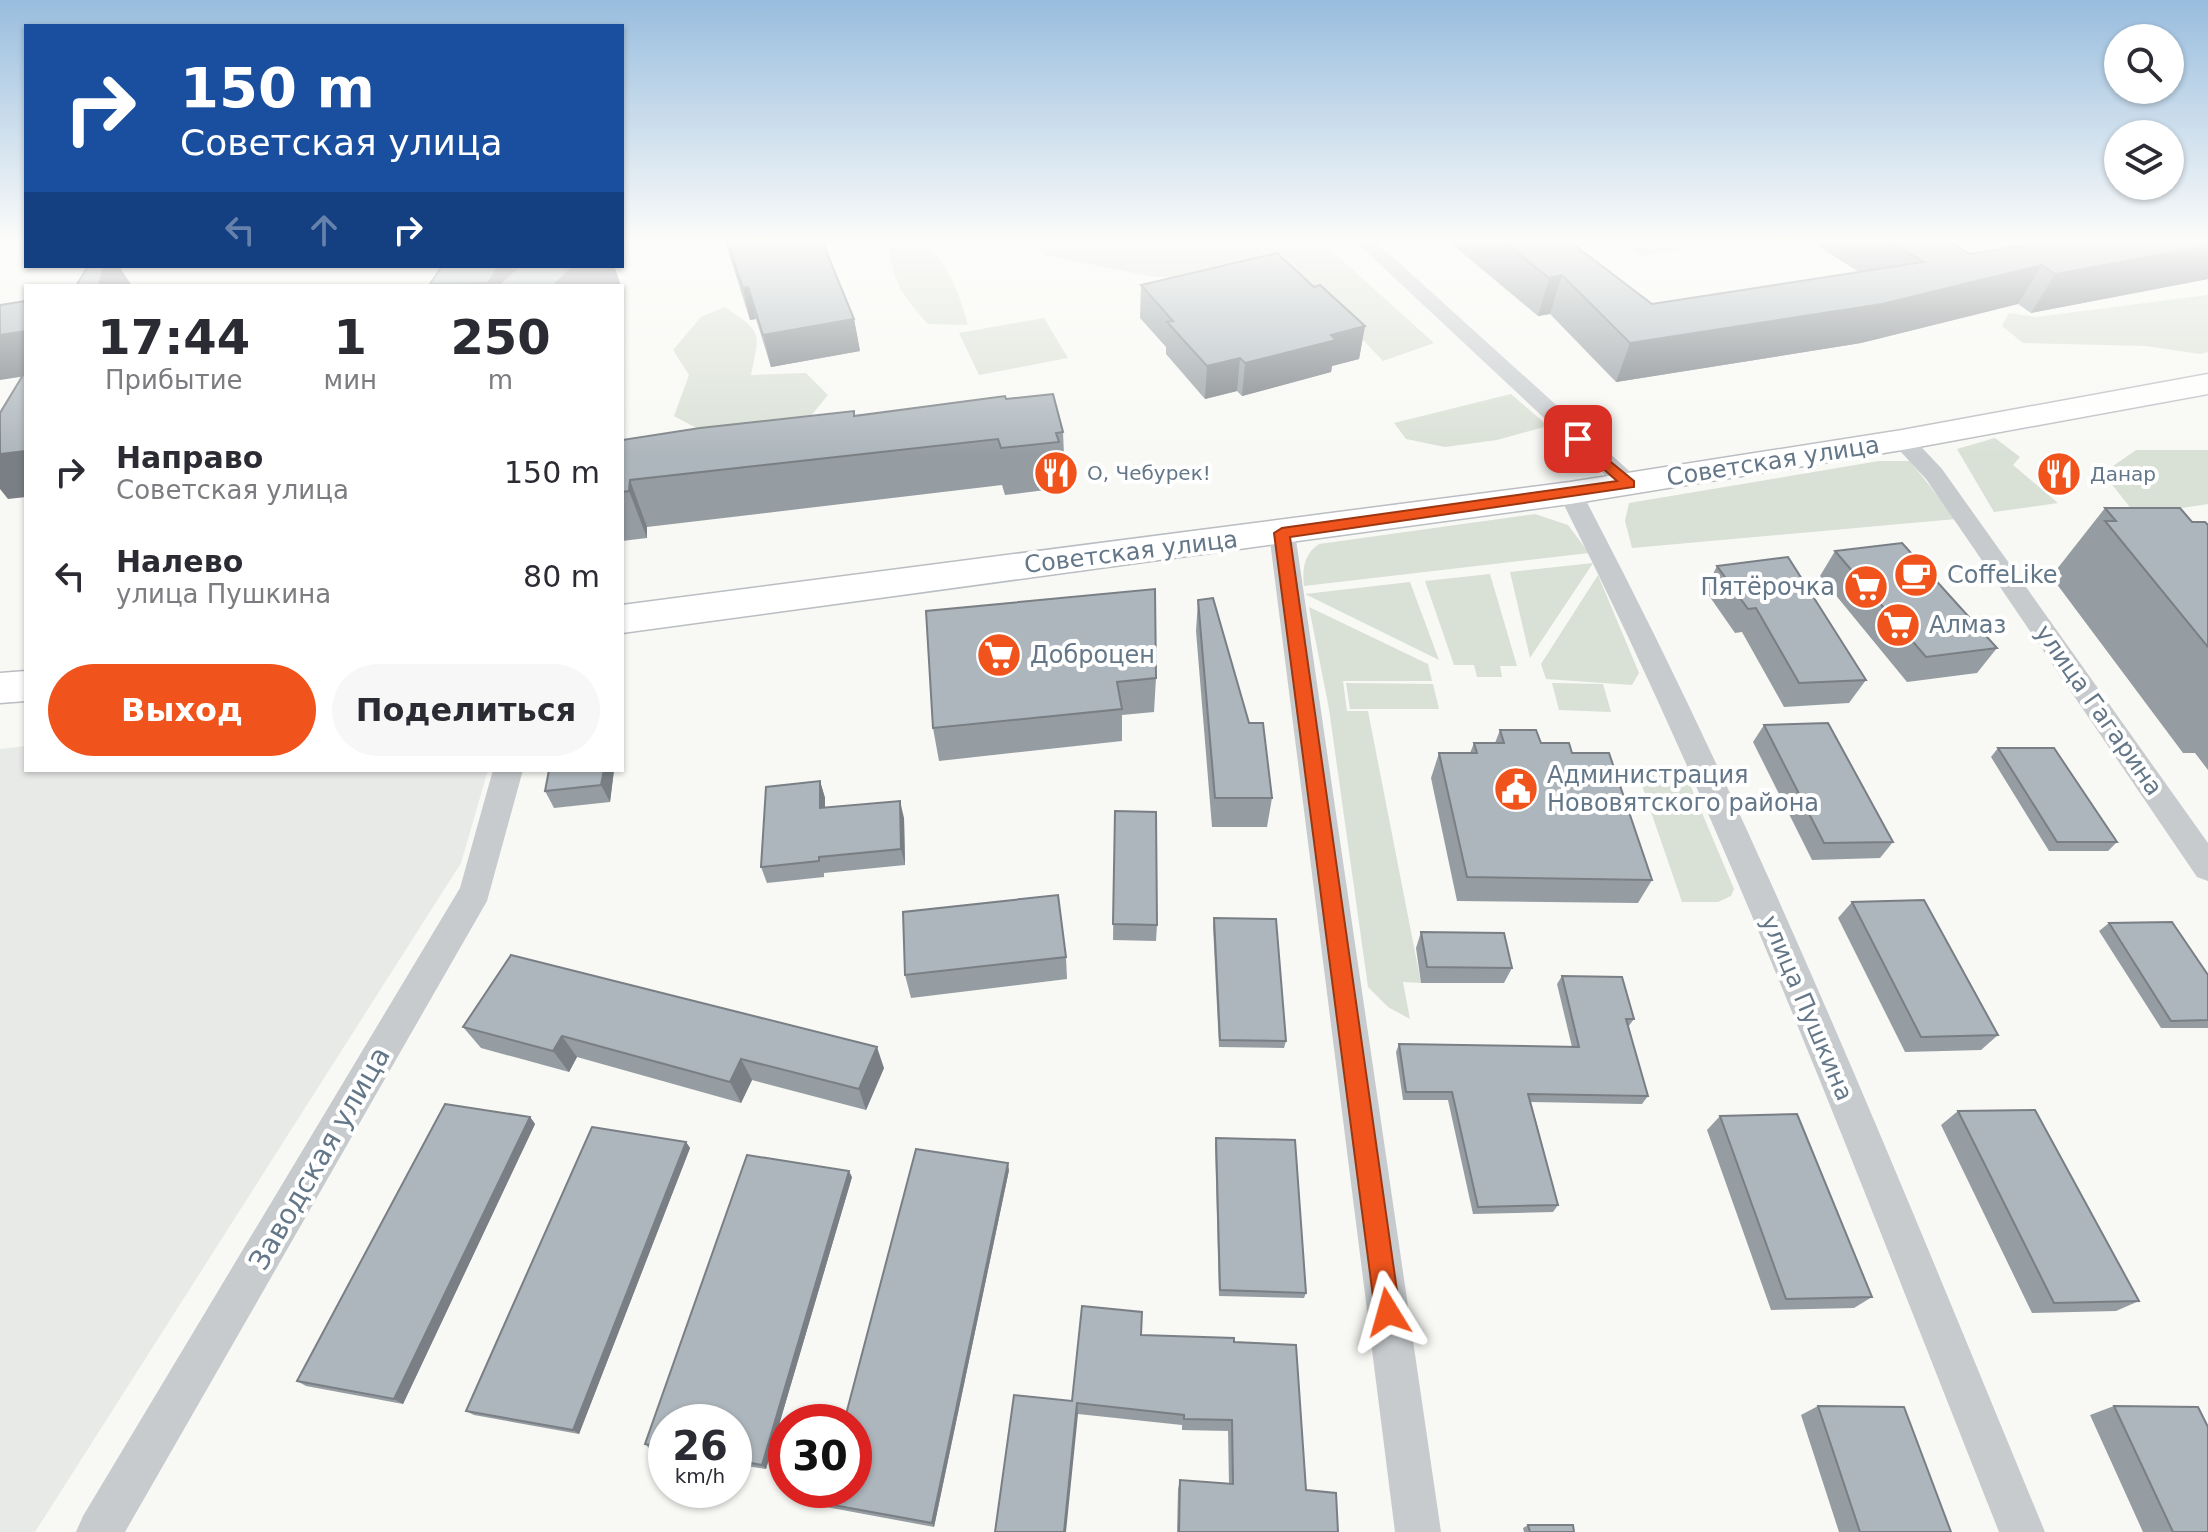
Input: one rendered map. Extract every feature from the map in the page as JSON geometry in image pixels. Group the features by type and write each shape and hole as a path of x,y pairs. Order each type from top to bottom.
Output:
{"main road":[{"name":"Советская улица","path":"624,619 1570,493 1902,440 2208,384"},
{"path":"0,688 24,686"}],"street":[{"path":"1442,312 1629,484"},
{"name":"улица Гагарина","path":"1902,440 1934,474 1975,531 2208,868"},
{"name":"улица Пушкина","path":"1570,493 1603,557 1771,920 2022,1532"},
{"path":"1282,533 1418,1532"},
{"name":"Заводская улица","path":"99,1532 475,891 507,772"}],"shaded area":[{"path":"712,312 732,312 752,329 757,341 751,375 806,373 828,395 805,423 700,430 674,416 689,375 673,350 701,317"},
{"path":"918,312 964,312 968,325 928,324"},
{"path":"1337,312 1400,312 1434,343 1383,361"},
{"path":"2071,312 2208,312 2208,352 2200,354 2146,346 2023,343 2002,326 2009,313 2036,317"},
{"path":"1044,318 1068,358 979,375 959,333"},
{"path":"1511,394 1548,426 1497,440 1445,447 1406,439 1394,423"},
{"path":"1995,438 2020,457 2013,465 2058,503 1994,512 1957,449"},
{"path":"2136,450 2208,450 2208,504 2136,515 2103,473"},
{"path":"1879,461 1910,461 1956,519 1632,548 1625,521 1629,503"},
{"path":"1535,514 1568,525 1589,553 1304,586 1305,562 1319,544"},
{"path":"1593,563 1530,658 1510,572"},
{"path":"1490,574 1517,666 1500,666 1502,677 1477,677 1474,665 1454,665 1425,581"},
{"path":"1598,575 1639,673 1632,685 1546,679 1541,664"},
{"path":"1410,582 1439,660 1305,594"},
{"path":"1309,607 1428,664 1432,681 1343,681 1347,711 1368,711 1421,983 1403,982 1410,1019 1388,1007 1368,987 1329,709"},
{"path":"1346,683 1433,684 1439,709 1350,709"},
{"path":"1552,683 1603,684 1611,712 1559,710"},
{"path":"24,746 24,772 487,772 461,863 35,1532 0,1532 0,749"},
{"path":"1638,774 1674,774 1689,782 1734,889 1731,896 1718,902 1682,902"}],"building":[{"path":"0,312 24,312 24,331 0,335"},
{"path":"756,312 851,312 854,319 763,335"},
{"path":"1165,312 1350,312 1365,326 1331,335 1336,340 1245,363 1240,358 1207,366 1167,322 1173,321"},
{"path":"1599,312 1827,312 1630,343"},
{"path":"24,373 24,451 0,454 0,413"},
{"path":"1053,394 1063,432 1056,433 1059,442 1001,448 998,439 630,480 629,491 624,492 624,440 854,411 854,416 1005,396 1006,399"},
{"path":"2105,508 2180,508 2192,522 2208,525 2208,647 2105,521 2116,521"},
{"path":"1902,543 1997,648 1926,657 1835,551"},
{"path":"1788,557 1866,680 1799,683 1756,608 1748,609 1717,566"},
{"path":"1155,589 1156,678 1117,682 1122,709 933,728 926,611"},
{"path":"1213,598 1249,723 1263,723 1272,798 1215,798 1198,600"},
{"path":"1828,723 1893,842 1824,843 1764,725"},
{"path":"1500,730 1536,730 1541,743 1569,743 1572,753 1609,753 1652,880 1467,877 1439,753 1477,753 1474,743 1504,743"},
{"path":"1998,748 2054,748 2117,842 2057,842"},
{"path":"549,772 604,772 601,785 545,791"},
{"path":"820,781 820,808 900,801 901,849 819,857 819,861 761,867 766,787"},
{"path":"1115,811 1156,812 1157,925 1113,924"},
{"path":"1058,895 1066,957 905,975 903,912"},
{"path":"1924,900 1998,1035 1921,1037 1852,902"},
{"path":"1214,918 1276,919 1286,1041 1220,1040"},
{"path":"2172,922 2208,975 2208,1020 2171,1021 2109,923"},
{"path":"1421,932 1504,933 1512,968 1427,967"},
{"path":"511,955 877,1047 859,1089 741,1059 730,1082 562,1036 553,1051 463,1027"},
{"path":"1562,976 1622,977 1634,1019 1626,1019 1648,1096 1528,1094 1558,1205 1478,1207 1452,1092 1406,1092 1399,1044 1579,1047"},
{"path":"445,1104 530,1117 394,1399 297,1381"},
{"path":"2035,1110 2139,1301 2054,1303 1958,1111"},
{"path":"1797,1114 1872,1297 1786,1299 1720,1116"},
{"path":"592,1127 686,1142 573,1430 466,1411"},
{"path":"1216,1138 1295,1140 1306,1293 1220,1290"},
{"path":"916,1149 1008,1163 932,1523 850,1508 872,1508 872,1404 849,1404"},
{"path":"747,1155 849,1171 780,1404 768,1404 768,1445 762,1465 752,1463 752,1404 659,1404"},
{"path":"1082,1306 1142,1312 1141,1335 1234,1338 1234,1342 1296,1345 1306,1490 1336,1493 1338,1532 1179,1532 1180,1480 1233,1484 1232,1420 1184,1419 1184,1415 1077,1403 1064,1532 995,1532 1014,1395 1072,1401"},
{"path":"1818,1406 1904,1407 1951,1532 1860,1532"},
{"path":"2114,1406 2198,1407 2208,1427 2208,1532 2173,1532"},
{"path":"1528,1525 1573,1525 1574,1532 1530,1532"}],"place":[{"name":"О, Чебурек!","path":"1056,473"},
{"name":"Данар","path":"2059,474"},
{"name":"CoffeLike","path":"1916,575"},
{"name":"Пятёрочка","path":"1866,587"},
{"name":"Алмаз","path":"1898,625"},
{"name":"Доброцен","path":"999,655"},
{"name":"Администрация Нововятского района","path":"1516,789"}],"route":[{"path":"1388,1312 1282,533 1629,484 1578,439"}]}
